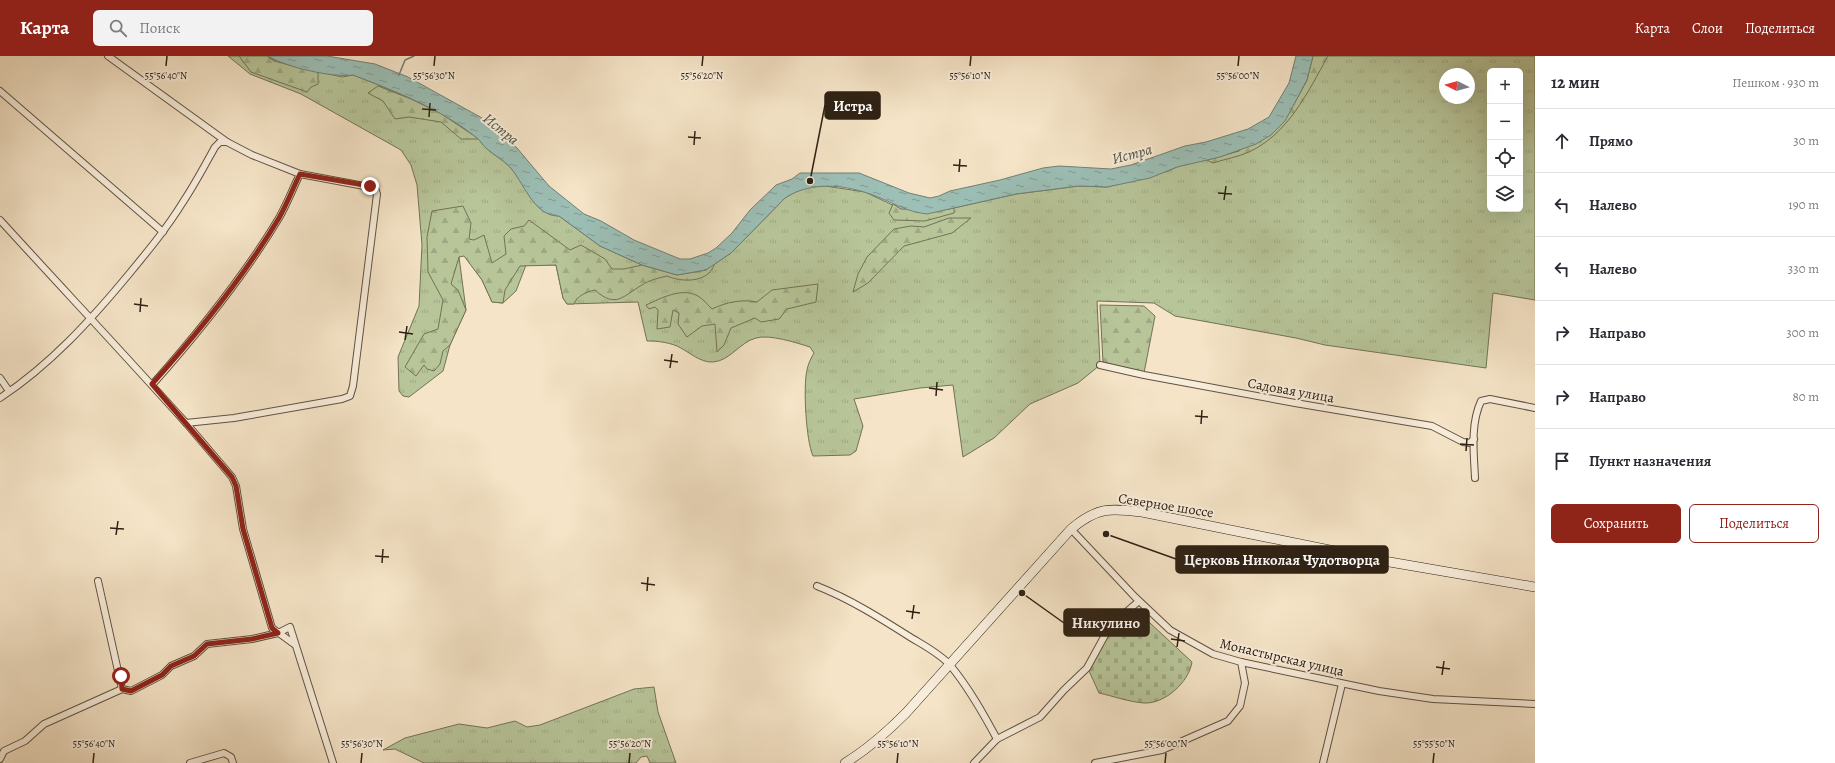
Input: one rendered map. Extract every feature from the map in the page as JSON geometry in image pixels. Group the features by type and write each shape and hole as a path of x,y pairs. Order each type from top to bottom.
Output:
{"main road":[{"name":"Северное шоссе","path":"845,763 864,751 906,713 1071,529 1084,517 1105,510 1142,512 1384,561 1535,587"}],"street":[{"path":"108,56 227,142 252,155 300,174 370,186 375,188 377,194 354,386 350,396 342,399 234,418 186,423"},
{"path":"0,91 163,232"},
{"path":"0,398 55,355 90,319 163,232 184,201 215,147 220,142 227,142"},
{"path":"152,384 196,335 244,272 280,216 300,174"},
{"path":"0,220 90,319 152,384 232,477 236,486 243,529 272,628 294,644"},
{"name":"Садовая улица","path":"1100,365 1295,403 1432,426 1463,442 1470,443 1474,439"},
{"path":"0,378 9,391"},
{"path":"1475,478 1474,439 1477,409 1481,401 1490,399 1535,408"},
{"name":"Монастырская улица","path":"1071,529 1139,601 1170,630 1213,654 1240,662 1342,684 1433,699 1535,704"},
{"path":"98,581 122,689"},
{"path":"817,586 834,593 880,618 933,651 949,664 974,696 997,739"},
{"path":"974,763 997,739 1040,717 1064,690 1087,668 1110,626 1139,601"},
{"path":"2,763 0,759 4,751 25,742 44,724 122,689 131,691 162,675 171,666 194,656 207,644 252,639 278,633 290,627 294,644 333,763"},
{"path":"1095,763 1162,750 1228,721 1240,706 1245,683 1240,662"},
{"path":"1323,763 1342,684"},
{"path":"190,763 224,753 232,757 233,763"}],"green space":[{"path":"228,56 268,56 277,62 342,77 353,75 417,102 448,118 478,139 486,148 509,166 530,197 542,210 559,216 600,246 642,265 677,275 706,270 731,253 785,198 795,192 809,187 825,186 865,192 901,209 927,214 1016,194 1079,186 1107,187 1168,171 1192,162 1207,160 1239,151 1256,144 1271,135 1285,121 1307,80 1313,56 1535,56 1535,300 1493,293 1486,368 1325,345 1296,338 1175,316 1154,303 1097,301 1100,365 1078,383 1030,404 994,438 963,457 953,385 920,388 854,399 863,426 856,451 850,455 813,456 807,426 805,400 807,370 814,353 810,347 769,337 762,337 750,340 730,355 719,361 703,361 673,345 662,342 647,341 638,302 567,304 563,298 556,265 526,265 516,291 503,303 492,302 482,280 464,255 459,257 466,310 450,345 443,371 409,397 403,396 399,391 398,357 419,306 422,245 417,185 411,165 401,150 301,94 250,74"},
{"path":"239,56 267,56 274,61 318,72 318,84 311,87 307,92 251,72"},
{"path":"1313,56 1328,56 1296,111 1275,134 1263,144 1245,154 1213,163 1207,160 1239,151 1293,106 1307,80"},
{"path":"378,86 411,99 440,113 479,139 461,139 441,122 409,117 395,119 383,101 368,93"},
{"path":"893,204 901,209 944,210 954,208 954,213 925,221 894,220 889,213"},
{"path":"463,206 471,223 469,239 474,240 484,235 492,263 506,254 504,236 511,229 524,226 529,220 570,250 581,245 605,259 612,269 624,269 642,265 677,275 706,270 716,262 709,273 694,280 683,280 667,276 645,283 619,299 614,300 602,296 595,290 582,295 575,301 574,304 567,304 563,298 556,265 520,266 505,290 503,303 492,302 482,280 464,256 459,257 451,284 458,290 466,310 450,345 443,351 440,364 434,371 427,369 424,365 416,376 405,367 424,334 438,329 443,300 428,272 427,237 432,211"},
{"path":"949,218 971,218 952,233 904,246 868,283 853,292 858,274 867,257 894,229 911,226 924,227"},
{"path":"818,284 816,302 787,309 779,319 761,322 755,318 731,328 724,345 717,352 715,324 702,326 687,337 678,324 679,313 673,310 670,327 657,329 658,310 655,307 649,309 646,305 672,294 685,293 698,296 712,309 734,302 757,302 772,290"},
{"path":"1100,305 1144,306 1155,316 1144,373 1103,362"},
{"path":"1136,610 1192,662 1186,677 1175,690 1168,696 1152,702 1144,703 1099,693 1089,671 1112,629"},
{"path":"654,687 658,712 676,763 650,763 647,756 641,757 636,763 424,763 395,749 383,750 405,738 459,724 487,728 515,721 527,727 540,725 634,689"}],"water":[{"path":"268,56 327,56 375,64 408,77 482,118 517,148 549,186 584,214 601,221 634,240 680,259 690,259 708,253 716,248 732,233 750,210 776,185 792,179 800,173 859,173 909,193 930,198 950,191 1000,180 1043,168 1059,166 1111,169 1131,165 1185,146 1206,142 1248,129 1269,117 1289,83 1296,56 1313,56 1307,80 1285,121 1271,135 1256,144 1220,157 1177,167 1150,178 1107,187 1079,186 1016,194 927,214 908,210 867,193 843,187 831,186 807,189 796,192 785,198 731,253 706,270 677,275 642,265 600,246 559,216 550,215 542,210 530,197 507,164 487,149 478,139 448,118 401,94 353,75 334,75 309,71 286,64"}],"waterway":[{"path":"399,75 405,60 414,56"}],"place":[{"name":"Истра","path":"810,181"},
{"name":"Церковь Николая Чудотворца","path":"1106,534"},
{"name":"Никулино","path":"1022,593"}],"route":[{"path":"121,676 122,689 131,691 162,675 171,666 194,656 207,644 252,639 278,633 272,628 243,529 236,486 232,477 152,384 196,335 244,272 280,216 300,174 370,186"}]}
